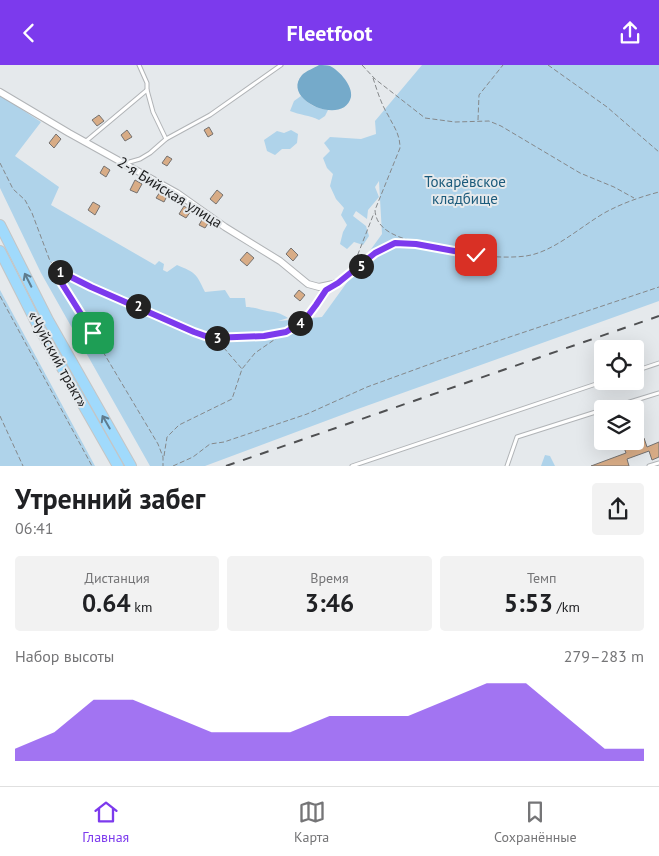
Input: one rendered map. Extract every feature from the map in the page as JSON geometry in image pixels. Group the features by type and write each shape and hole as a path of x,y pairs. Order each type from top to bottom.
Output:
{"highway":[{"name":"«Чуйский тракт»","path":"0,225 48,320 130,465"},
{"name":"«Чуйский тракт»","path":"0,251 37,324 118,466"}],"street":[{"name":"2-я Бийская улица","path":"0,92 177,193 225,227 280,261 308,284 319,287 338,283"}],"lane":[{"path":"139,65 146,83 153,112 166,139"},
{"path":"125,163 140,159 150,153 166,139 210,115 281,65"},
{"path":"85,142 147,90"},
{"path":"644,368 659,363"},
{"path":"352,466 594,385"},
{"path":"636,400 659,393"},
{"path":"506,466 518,437 594,413"},
{"path":"649,466 659,463"}],"path":[{"path":"362,65 372,76 424,118 455,122 489,121 501,126 580,173 614,187 635,199"},
{"path":"478,121 479,95 504,65"},
{"path":"548,65 607,107 659,152"},
{"path":"345,278 352,267 372,221 400,148 400,138 393,121 388,116 372,76"},
{"path":"0,163 13,189 25,199 50,261 61,272 91,287 211,338 224,348 242,369"},
{"path":"338,283 375,253 395,243 427,246 476,255 528,256 553,246 606,212 635,199 659,192"},
{"path":"375,210 375,217 379,224 389,233 427,246"},
{"path":"55,266 59,279 158,444 163,457"},
{"path":"173,466 193,457 210,444 224,442 307,414 367,387 659,287"},
{"path":"163,466 167,437 179,425 232,399 242,369 255,353 304,321 326,290"},
{"path":"0,296 92,466"},
{"path":"211,338 264,336 286,332"},
{"path":"0,416 23,466"}],"green space":[{"name":"Токарёвское кладбище","path":"422,65 659,65 659,301 205,466 150,466 41,273 0,188 0,95 41,122 15,156 59,187 51,205 155,265 159,261 164,264 163,270 167,272 177,265 188,270 195,274 205,292 225,290 230,298 245,298 246,307 275,312 288,318 278,321 322,317 382,234 379,181 375,187 379,197 368,210 367,219 356,211 353,216 366,226 369,236 363,245 354,242 347,249 340,244 347,225 341,215 344,208 336,199 330,186 333,174 327,168 323,158 330,151 324,143 330,137 361,139 376,134 375,121"},
{"path":"301,96 313,106 328,110 325,116 319,120 290,111 294,101"},
{"path":"291,130 298,134 297,143 290,149 282,149 275,155 267,151 264,140 277,131 284,133"},
{"path":"0,290 95,466 0,466"},
{"path":"545,455 550,456 555,466 541,466"}],"shaded area":[{"path":"319,65 330,66 345,79 351,93 346,106 337,110 316,107 306,101 299,93 298,84 302,75"}],"building":[{"path":"99,115 104,121 97,126 92,120"},
{"path":"209,127 213,134 208,137 204,130"},
{"path":"127,130 132,137 125,141 121,135"},
{"path":"56,134 61,139 54,148 49,143"},
{"path":"167,156 172,159 167,166 162,163"},
{"path":"104,166 110,170 106,177 100,173"},
{"path":"135,180 142,184 137,193 130,190"},
{"path":"217,190 223,195 216,204 210,199"},
{"path":"160,192 167,196 164,202 156,198"},
{"path":"93,202 100,206 95,215 88,210"},
{"path":"184,206 191,211 186,218 179,214"},
{"path":"203,218 209,222 205,228 199,225"},
{"path":"291,248 298,255 293,261 286,254"},
{"path":"247,252 254,258 247,266 240,260"},
{"path":"299,290 305,295 300,301 294,296"},
{"path":"644,438 647,447 659,442 659,457 652,460 649,451 627,459 629,466 591,466 626,453 625,450 644,450"}],"railway":[{"path":"226,466 659,316"}],"route":[{"path":"93,333 76,309 59,279 55,266 61,272 91,287 211,338 264,336 286,332 304,321 326,290 338,283 375,253 395,243 416,244 476,255"}]}
